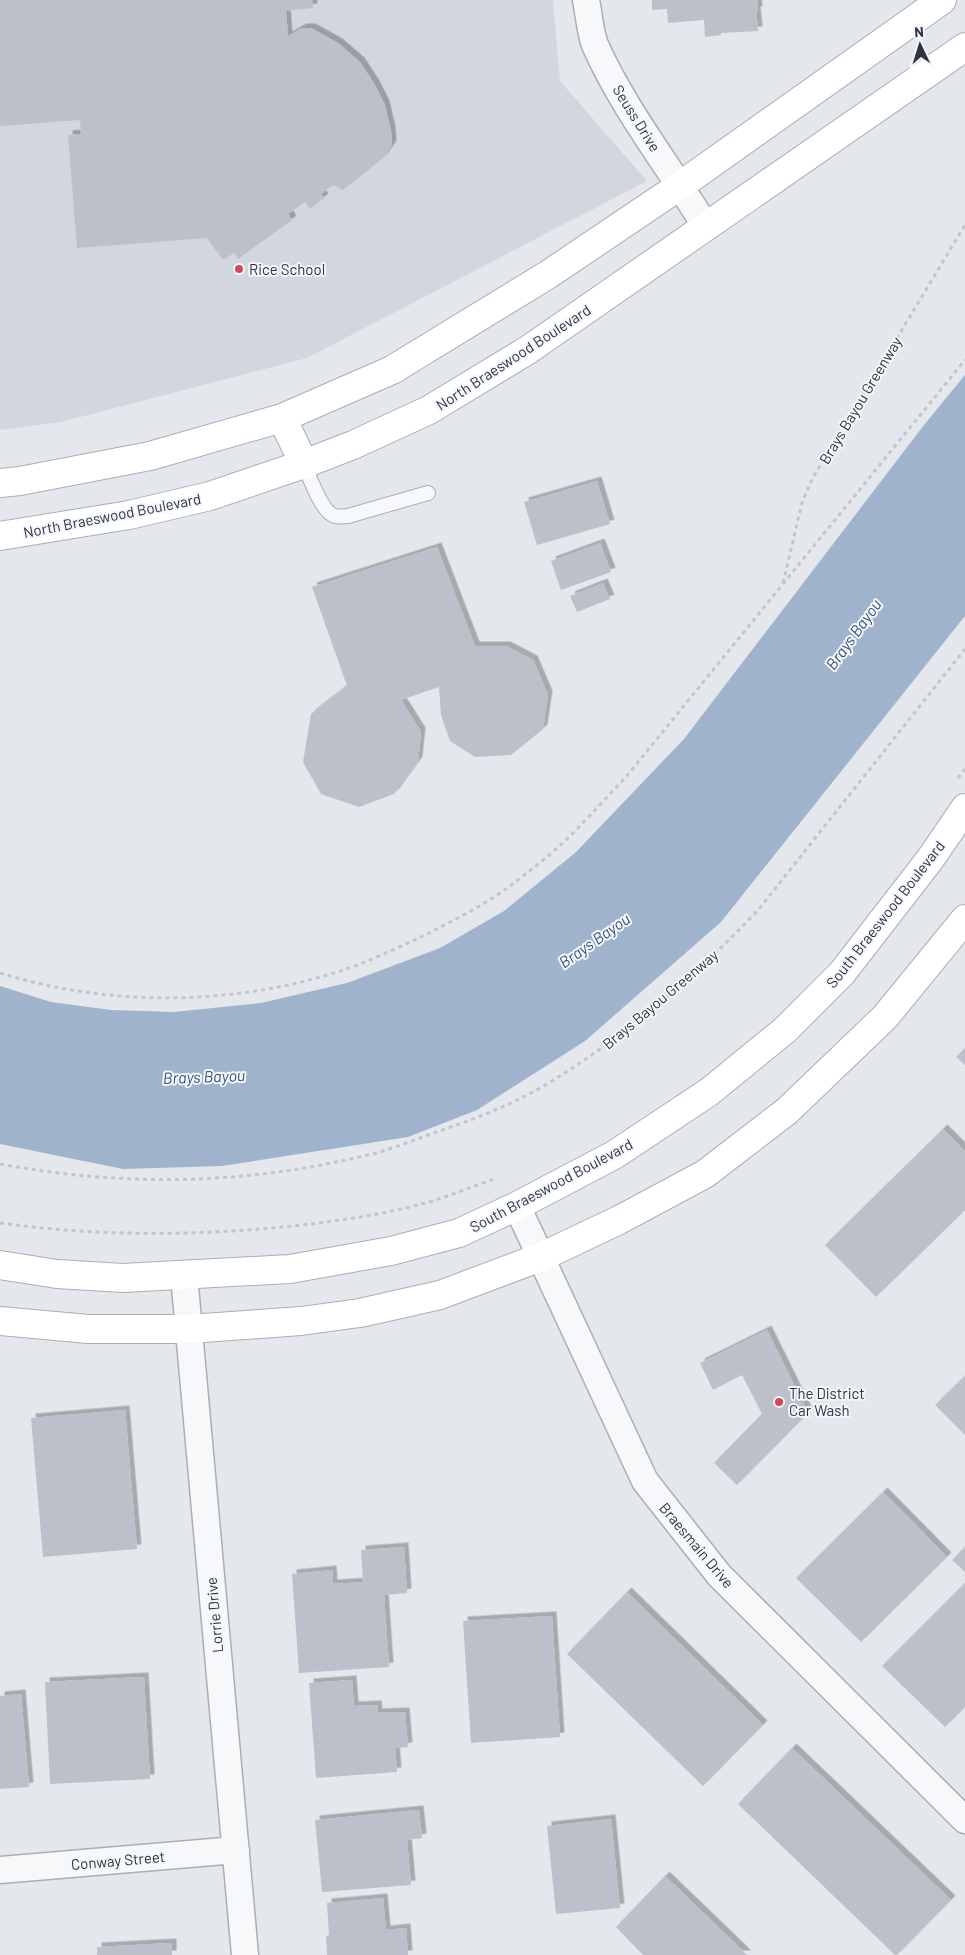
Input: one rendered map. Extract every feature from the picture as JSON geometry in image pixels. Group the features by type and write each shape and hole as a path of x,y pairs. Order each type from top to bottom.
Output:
{"main road":[{"path":"0,483 150,456 282,418 392,370 549,274 681,185 942,0"},
{"name":"North Braeswood Boulevard","path":"0,536 129,515 210,496 353,445 428,410 528,350 965,46"},
{"path":"282,418 304,464"},
{"name":"South Braeswood Boulevard","path":"0,1266 57,1274 123,1278 290,1269 391,1251 459,1233 517,1206 622,1150 709,1092 785,1030 842,973 930,858 960,796"},
{"path":"0,1321 88,1329 189,1329 301,1321 360,1313 440,1295 541,1257 619,1220 705,1174 787,1111 885,1016 965,919"}],"street":[{"name":"Seuss Drive","path":"586,0 594,43 634,118 681,185 706,227"},
{"name":"Braesmain Drive","path":"517,1206 645,1481 719,1574 965,1820"},
{"name":"Lorrie Drive","path":"184,1275 245,1955"},
{"name":"Conway Street","path":"0,1870 236,1850"}],"lane":[{"path":"304,464 321,502 328,513 336,516 348,516 428,493"}],"path":[{"name":"Brays Bayou Greenway","path":"782,586 802,503 812,479 965,225"},
{"name":"Brays Bayou Greenway","path":"0,973 26,981 130,998 195,998 267,989 332,974 396,949 460,918 509,887 570,836 626,777 965,360"},
{"name":"Brays Bayou Greenway","path":"0,1164 44,1172 130,1180 222,1179 294,1171 370,1155 486,1116 544,1086 596,1052 644,1016 732,937 759,909 965,649"},
{"path":"960,796 965,769"},
{"path":"0,1222 31,1227 111,1233 175,1234 255,1230 317,1224 372,1215 429,1202 498,1178"}],"shaded area":[{"name":"Rice School","path":"0,0 553,0 560,81 647,181 307,358 61,422 0,430"}],"water":[{"name":"Brays Bayou","path":"965,375 965,616 721,922 585,1041 477,1110 408,1137 222,1166 123,1169 0,1144 0,986 51,1002 111,1010 174,1012 261,1003 347,983 440,948 504,911 576,852 684,739 924,425"}],"building":[{"path":"0,0 312,0 313,8 286,11 288,36 302,28 311,28 338,43 360,62 385,105 392,145 383,158 343,190 333,185 321,194 324,198 310,209 305,202 288,214 292,220 238,259 234,253 223,260 207,238 77,248 68,135 81,134 80,120 0,126"},
{"path":"652,0 757,0 758,31 721,33 721,35 705,37 704,20 668,23 667,9 652,10"},
{"path":"597,481 610,524 537,545 524,502"},
{"path":"600,543 611,572 561,590 551,561"},
{"path":"437,547 475,646 506,646 533,660 548,695 543,729 511,755 475,757 450,741 441,715 439,687 401,700 421,732 418,761 394,794 359,807 321,794 303,762 311,714 347,686 312,587"},
{"path":"603,583 610,599 577,612 570,596"},
{"path":"965,1048 965,1065 956,1057"},
{"path":"943,1129 965,1151 965,1210 876,1297 825,1245"},
{"name":"The District Car Wash","path":"767,1330 808,1413 737,1485 714,1463 762,1414 742,1375 713,1390 700,1363"},
{"path":"965,1376 965,1435 935,1405"},
{"path":"125,1410 137,1549 43,1557 31,1418"},
{"path":"883,1492 947,1557 861,1642 796,1578"},
{"path":"404,1547 407,1593 384,1595 389,1667 299,1673 292,1574 332,1570 333,1584 363,1582 361,1550"},
{"path":"965,1547 965,1572 952,1560"},
{"path":"965,1583 965,1707 945,1727 882,1666"},
{"path":"627,1592 763,1725 703,1786 567,1654"},
{"path":"552,1616 560,1737 471,1743 463,1621"},
{"path":"144,1677 150,1779 50,1784 45,1682"},
{"path":"352,1680 354,1706 377,1705 378,1713 405,1712 408,1747 395,1748 397,1772 316,1778 309,1683"},
{"path":"21,1694 29,1787 0,1789 0,1696"},
{"path":"792,1748 951,1900 897,1955 738,1804"},
{"path":"419,1810 422,1838 407,1840 411,1885 322,1892 315,1820"},
{"path":"611,1819 620,1908 556,1914 547,1826"},
{"path":"665,1876 747,1955 643,1955 616,1927"},
{"path":"383,1898 386,1930 406,1928 408,1955 327,1955 326,1936 329,1935 327,1903"},
{"path":"172,1943 172,1955 97,1955 97,1947"}],"place":[{"name":"Rice School","path":"239,269"},
{"name":"The District Car Wash","path":"779,1402"}]}
